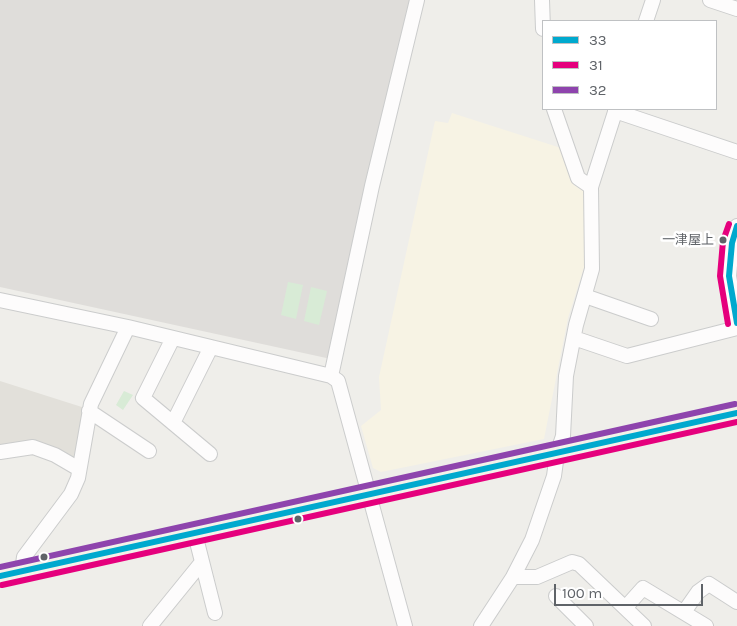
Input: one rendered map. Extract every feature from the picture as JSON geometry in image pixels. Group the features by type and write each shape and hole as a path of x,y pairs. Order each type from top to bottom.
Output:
{"main road":[{"path":"0,576 369,496 737,413"}],"street":[{"path":"331,376 372,186 417,0"},
{"path":"542,0 543,20"},
{"path":"646,20 653,0"},
{"path":"710,0 737,9"},
{"path":"554,110 578,178 591,187"},
{"path":"481,626 513,577 532,540 554,476 557,454 563,436 566,376 593,255 591,187 616,110 737,152"},
{"path":"737,226 732,243 729,276 737,323"},
{"path":"584,296 651,319"},
{"path":"0,300 128,327 331,376 338,381 405,626"},
{"path":"22,572 24,557 71,494 79,469 90,410 128,327"},
{"path":"574,338 627,356 737,328"},
{"path":"173,338 143,398 210,454"},
{"path":"173,423 211,347"},
{"path":"90,410 149,450"},
{"path":"0,452 33,448 56,454 79,469"},
{"path":"195,534 215,613"},
{"path":"150,626 202,562"},
{"path":"513,577 537,577 572,562 579,564 626,606 644,626"},
{"path":"684,612 698,592 709,584 737,602"},
{"path":"626,606 644,588 706,626"},
{"path":"556,596 586,626"}],"shaded area":[{"path":"0,0 412,0 331,359 0,287"},
{"path":"452,113 561,148 574,185 583,191 585,204 585,264 568,318 544,439 381,472 373,468 361,426 381,410 379,377 435,121 448,123"},
{"path":"0,381 85,408 75,461 61,453 0,449"}],"green space":[{"path":"288,282 303,285 296,319 281,315"},
{"path":"311,287 327,291 319,325 304,321"},
{"path":"124,391 133,395 123,410 116,405"}],"transit line":[{"name":"31","path":"728,324 720,276 723,241 729,224"},
{"name":"33","path":"737,226 732,243 729,276 737,323"},
{"name":"32","path":"0,567 735,404"},
{"name":"33","path":"0,576 737,413"},
{"name":"31","path":"2,585 737,422"}],"place":[{"name":"一津屋上","path":"723,240"}]}
